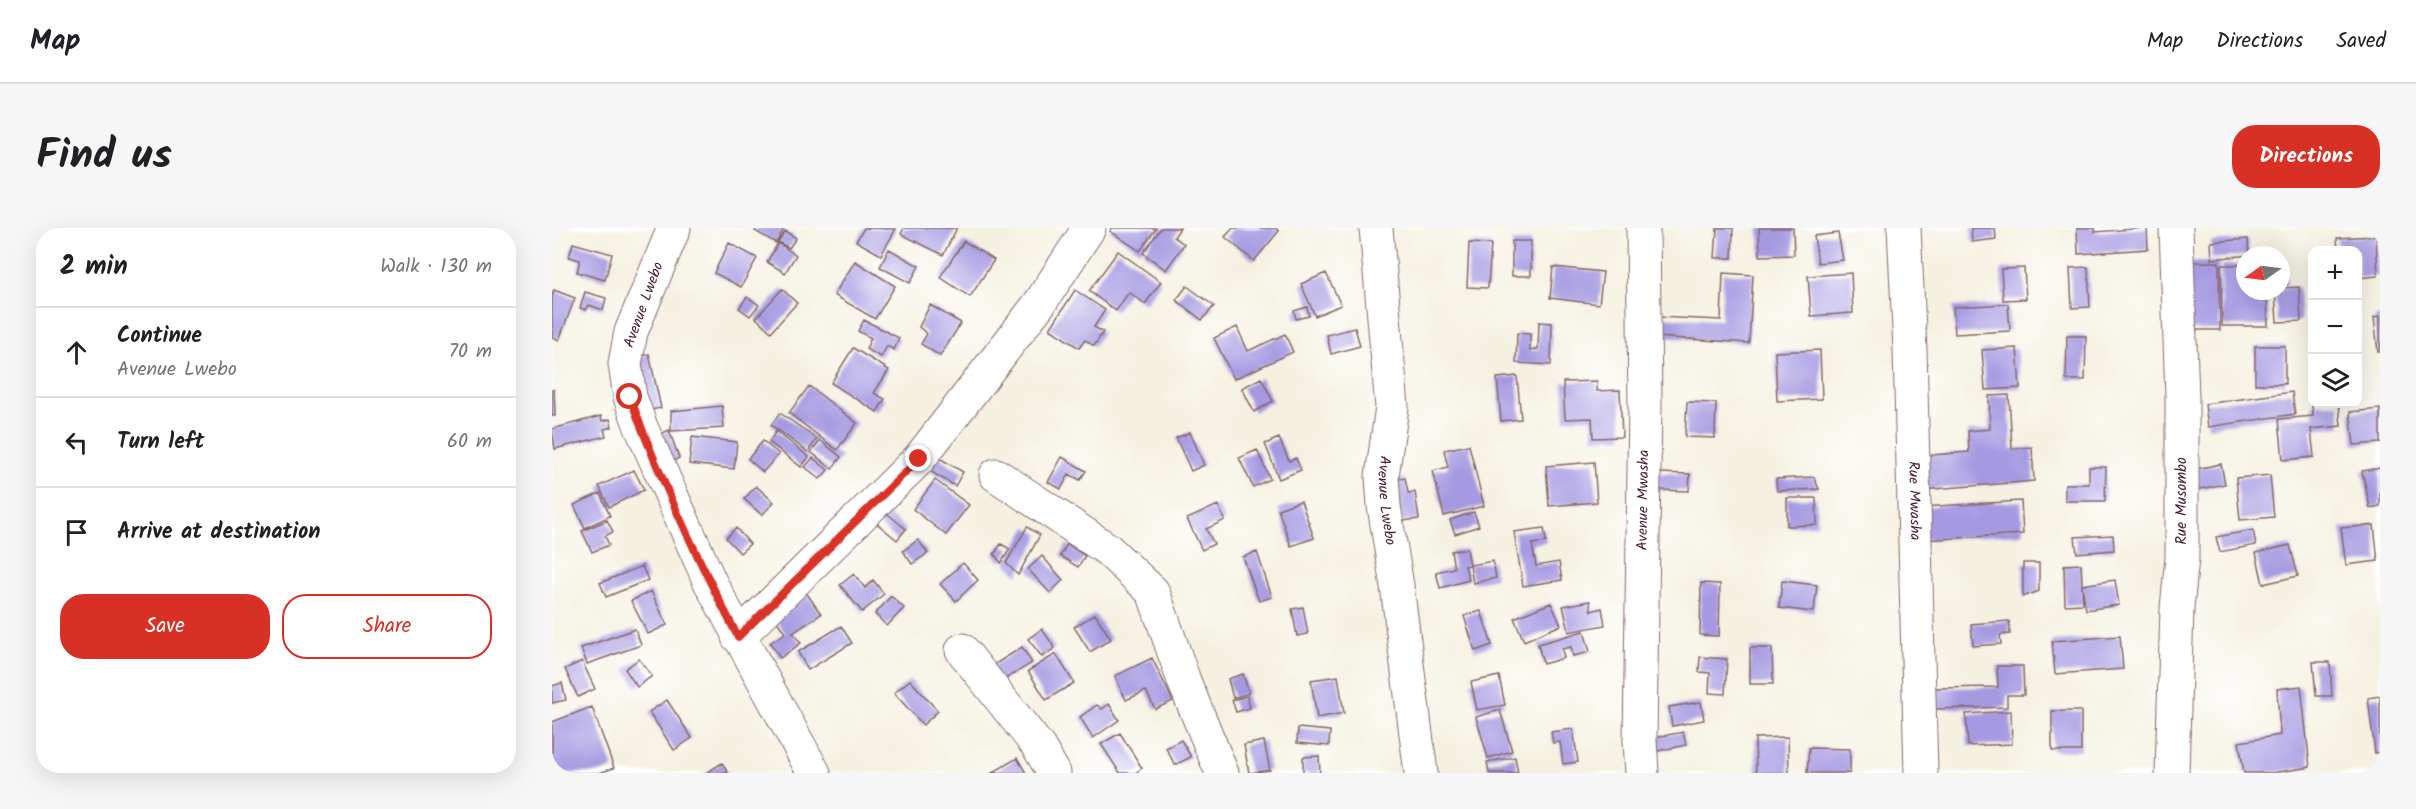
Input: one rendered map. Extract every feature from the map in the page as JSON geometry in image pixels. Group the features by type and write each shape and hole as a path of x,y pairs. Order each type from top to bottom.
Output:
{"street":[{"name":"Avenue Lwebo","path":"674,228 631,333 625,364 626,379 641,427 710,582 814,773"},
{"path":"738,637 919,459 1041,303 1089,228"},
{"name":"Avenue Lwebo","path":"1376,228 1391,398 1390,428 1382,476 1384,506 1398,586 1421,773"},
{"name":"Avenue Mwasha","path":"1642,773 1640,741 1645,404 1643,228"},
{"name":"Rue Mwasha","path":"1904,228 1910,350 1921,773"},
{"name":"Rue Musombo","path":"2172,773 2177,608 2182,558 2182,397 2176,228"},
{"path":"996,476 1107,549 1153,592 1184,681 1222,773"},
{"path":"963,650 1038,746 1054,773"}],"building":[{"path":"756,228 784,228 776,243 755,231"},
{"path":"864,228 896,229 881,255 856,241"},
{"path":"904,228 957,228 943,255 901,234"},
{"path":"1112,228 1156,228 1140,251 1110,231"},
{"path":"1161,228 1180,228 1174,237 1184,244 1166,270 1143,253"},
{"path":"1233,228 1275,228 1279,231 1254,261 1225,237"},
{"path":"1717,228 1733,228 1732,258 1715,258"},
{"path":"1759,228 1793,228 1794,255 1760,256"},
{"path":"1971,228 1995,228 1996,239 1972,242"},
{"path":"2077,228 2095,228 2095,232 2147,228 2148,249 2078,254"},
{"path":"785,231 796,238 789,248 778,242"},
{"path":"1838,233 1843,260 1818,263 1814,236"},
{"path":"2376,236 2378,276 2362,278 2362,246 2338,246 2337,238"},
{"path":"2248,239 2248,246 2236,246 2236,256 2212,259 2211,242"},
{"path":"964,241 994,260 970,297 940,277"},
{"path":"1512,241 1531,241 1531,276 1512,276"},
{"path":"573,243 612,254 605,280 577,272 580,260 569,257"},
{"path":"729,243 757,258 741,287 714,273"},
{"path":"778,243 796,255 785,273 767,262"},
{"path":"1469,243 1491,244 1488,288 1467,287"},
{"path":"889,249 919,266 910,283 880,267"},
{"path":"1118,251 1161,282 1145,304 1129,292 1116,311 1089,291"},
{"path":"855,261 895,286 875,319 834,295"},
{"path":"2186,262 2219,262 2220,330 2187,330"},
{"path":"2221,265 2236,265 2236,300 2267,300 2268,326 2222,326"},
{"path":"1553,267 1603,272 1599,304 1550,298"},
{"path":"2088,267 2090,307 2072,308 2070,268"},
{"path":"2024,268 2026,299 2003,300 2001,269"},
{"path":"1326,273 1341,305 1315,316 1301,284"},
{"path":"1723,273 1753,275 1749,343 1656,337 1657,317 1721,320"},
{"path":"1851,273 1853,313 1811,316 1808,276"},
{"path":"1187,286 1214,306 1202,320 1176,300"},
{"path":"2299,287 2301,321 2277,322 2276,300 2290,300 2290,288"},
{"path":"782,289 797,303 771,332 756,318"},
{"path":"554,290 575,298 559,340 552,337"},
{"path":"1075,290 1105,310 1094,327 1103,332 1094,346 1085,340 1079,348 1050,329"},
{"path":"585,292 606,298 603,310 589,305 586,310 580,308"},
{"path":"747,297 759,305 750,316 739,308"},
{"path":"2008,304 2010,331 1955,334 1953,307"},
{"path":"930,305 961,323 940,356 921,344 927,334 919,327"},
{"path":"1307,307 1309,316 1296,319 1294,311"},
{"path":"2380,316 2380,352 2378,352 2374,317"},
{"path":"864,320 899,338 894,350 887,346 881,357 866,349 871,338 858,331"},
{"path":"1539,322 1552,323 1551,365 1516,363 1517,333 1530,334 1530,351 1538,349"},
{"path":"1237,327 1248,351 1285,334 1293,352 1234,379 1214,338"},
{"path":"1355,328 1360,346 1331,354 1327,335"},
{"path":"2067,336 2086,336 2085,380 2066,380"},
{"path":"2255,346 2285,346 2285,384 2255,384"},
{"path":"853,348 889,370 874,393 885,399 877,412 831,383"},
{"path":"2017,348 2020,388 1985,390 1982,350"},
{"path":"1820,350 1822,399 1777,401 1775,352"},
{"path":"649,354 661,408 646,411 634,358"},
{"path":"1517,376 1521,419 1501,421 1497,378"},
{"path":"1261,378 1273,401 1254,412 1242,388"},
{"path":"1597,381 1597,391 1620,390 1622,437 1593,438 1592,418 1565,419 1563,382"},
{"path":"809,386 857,423 837,450 789,413"},
{"path":"552,390 554,390 555,416 552,416"},
{"path":"2292,392 2295,414 2208,427 2205,404"},
{"path":"2009,395 2012,449 2032,447 2034,481 1921,490 1919,456 1969,452 1968,431 1990,429 1989,396"},
{"path":"1687,402 1716,403 1715,438 1685,437"},
{"path":"722,406 724,428 671,431 671,411"},
{"path":"2312,408 2339,408 2341,426 2311,429 2314,457 2283,460 2279,419 2313,416"},
{"path":"2380,409 2380,443 2354,445 2350,412"},
{"path":"780,413 817,439 808,452 771,425"},
{"path":"601,416 602,421 610,419 612,427 604,429 606,436 555,449 552,429"},
{"path":"669,430 679,458 666,465 654,437"},
{"path":"776,431 809,457 801,467 769,442"},
{"path":"1190,432 1204,465 1191,471 1176,438"},
{"path":"692,437 737,442 734,469 689,464"},
{"path":"1279,438 1289,461 1296,458 1301,470 1279,479 1265,444"},
{"path":"820,440 841,457 832,469 811,452"},
{"path":"763,441 779,454 763,472 748,459"},
{"path":"1469,445 1484,506 1444,516 1433,471 1448,467 1444,450"},
{"path":"1257,450 1270,479 1253,487 1239,458"},
{"path":"936,456 963,472 955,486 928,470"},
{"path":"1062,457 1086,471 1080,480 1069,474 1061,489 1048,482"},
{"path":"813,458 828,470 820,479 805,467"},
{"path":"1594,462 1597,502 1549,506 1546,466"},
{"path":"2221,464 2225,484 2195,490 2191,470"},
{"path":"2089,467 2106,467 2105,501 2065,501 2065,484 2089,484"},
{"path":"2380,468 2380,506 2370,508 2362,471"},
{"path":"634,470 644,490 609,507 599,486"},
{"path":"1657,473 1690,474 1689,491 1656,490"},
{"path":"2270,475 2274,517 2240,520 2236,478"},
{"path":"1814,477 1819,489 1777,491 1776,479"},
{"path":"1405,478 1408,493 1415,492 1419,519 1402,521 1387,481"},
{"path":"935,480 969,505 946,535 913,509"},
{"path":"756,486 774,502 762,515 744,499"},
{"path":"600,493 610,516 585,528 574,505"},
{"path":"1787,498 1816,498 1817,525 1787,526"},
{"path":"1301,501 1314,538 1291,546 1278,509"},
{"path":"2021,501 2023,534 1923,540 1921,507"},
{"path":"1218,505 1225,520 1206,529 1214,544 1202,550 1187,519"},
{"path":"883,510 906,529 897,540 874,521"},
{"path":"1474,512 1479,526 1455,534 1450,520"},
{"path":"607,520 613,532 605,536 609,545 592,552 582,531"},
{"path":"2374,525 2378,561 2346,565 2341,528"},
{"path":"1027,527 1040,535 1018,575 1006,563"},
{"path":"736,528 750,544 740,553 726,538"},
{"path":"1544,528 1546,542 1532,544 1536,566 1559,562 1562,580 1523,586 1514,532"},
{"path":"2253,530 2256,545 2220,552 2216,537"},
{"path":"2113,535 2114,550 2077,553 2075,537"},
{"path":"918,540 928,553 912,564 903,551"},
{"path":"1001,544 1010,549 1001,563 994,554"},
{"path":"1067,544 1085,556 1078,567 1060,556"},
{"path":"2290,545 2298,576 2263,584 2256,553"},
{"path":"1467,549 1470,565 1465,566 1469,580 1440,588 1436,572 1454,568 1451,551"},
{"path":"1257,552 1272,597 1259,601 1243,557"},
{"path":"1042,556 1063,580 1050,593 1028,569"},
{"path":"1493,561 1496,578 1473,583 1470,565"},
{"path":"963,563 978,580 956,601 940,584"},
{"path":"2023,563 2039,563 2039,591 2023,597"},
{"path":"2081,564 2083,604 2065,605 2064,565"},
{"path":"642,566 648,580 606,597 600,583"},
{"path":"854,574 865,588 873,580 884,594 862,612 840,585"},
{"path":"2115,580 2119,605 2086,610 2082,585"},
{"path":"1782,581 1817,585 1814,612 1779,608"},
{"path":"1701,583 1720,584 1719,636 1700,635"},
{"path":"803,588 821,614 793,633 801,643 780,658 770,643 785,633 770,611"},
{"path":"651,591 667,625 648,634 631,601"},
{"path":"891,596 904,608 887,626 875,614"},
{"path":"1590,601 1591,611 1602,608 1605,625 1569,632 1563,606"},
{"path":"1551,603 1561,625 1524,641 1514,618"},
{"path":"1303,607 1308,634 1297,636 1292,609"},
{"path":"1481,611 1492,645 1475,651 1464,616"},
{"path":"1095,614 1111,639 1090,652 1074,627"},
{"path":"2009,621 2010,634 2000,635 2001,644 1973,646 1971,624"},
{"path":"841,626 852,643 808,670 798,652"},
{"path":"635,629 641,645 587,664 581,648"},
{"path":"1042,629 1055,648 1042,657 1028,639"},
{"path":"1584,631 1590,652 1573,656 1571,647 1562,649 1564,658 1543,664 1538,644"},
{"path":"2120,636 2123,669 2055,674 2052,641"},
{"path":"1022,647 1032,663 999,683 989,668"},
{"path":"1750,648 1772,648 1773,684 1750,684"},
{"path":"1056,654 1074,683 1046,700 1028,671"},
{"path":"1700,657 1727,659 1725,694 1709,693 1710,673 1699,672"},
{"path":"1152,658 1173,701 1155,709 1146,691 1126,700 1115,676"},
{"path":"639,659 652,676 637,687 625,669"},
{"path":"582,661 595,689 578,697 565,669"},
{"path":"2313,662 2330,662 2332,696 2316,696"},
{"path":"1997,666 2023,666 2024,695 2007,695 2007,707 1934,709 1934,688 1998,687"},
{"path":"1243,674 1249,693 1233,698 1228,679"},
{"path":"1338,676 1344,713 1317,718 1311,680"},
{"path":"1499,676 1505,705 1477,710 1471,682"},
{"path":"910,680 938,711 923,725 894,693"},
{"path":"562,683 566,700 552,703 552,686"},
{"path":"2301,686 2310,767 2272,773 2244,773 2239,742 2280,735 2277,689"},
{"path":"1247,696 1250,708 1236,712 1232,700"},
{"path":"2380,696 2380,752 2375,753 2368,698"},
{"path":"667,700 692,738 674,750 649,712"},
{"path":"1701,702 1704,720 1672,726 1669,707"},
{"path":"1109,704 1119,720 1093,738 1080,717 1097,705 1102,709"},
{"path":"592,707 614,768 599,773 552,773 552,722"},
{"path":"1500,710 1512,751 1488,758 1476,717"},
{"path":"2011,711 2012,744 1968,746 1966,714"},
{"path":"2052,711 2081,711 2081,751 2052,751"},
{"path":"1298,728 1330,731 1329,746 1297,743"},
{"path":"1573,729 1578,762 1563,764 1560,742 1553,743 1551,732"},
{"path":"1683,732 1686,745 1653,752 1651,738"},
{"path":"1120,733 1142,768 1135,773 1120,773 1101,744"},
{"path":"1788,737 1789,773 1756,773 1755,738"},
{"path":"1181,740 1191,757 1175,765 1166,748"},
{"path":"1264,741 1270,770 1249,773 1244,745"},
{"path":"1809,748 1850,749 1850,773 1807,773"},
{"path":"1319,756 1320,773 1303,773 1303,757"},
{"path":"1515,757 1518,773 1489,773 1487,762"},
{"path":"1017,758 1026,773 992,773"},
{"path":"722,763 728,773 706,773"}],"route":[{"path":"630,397 641,427 710,582 738,637 919,459"}]}
